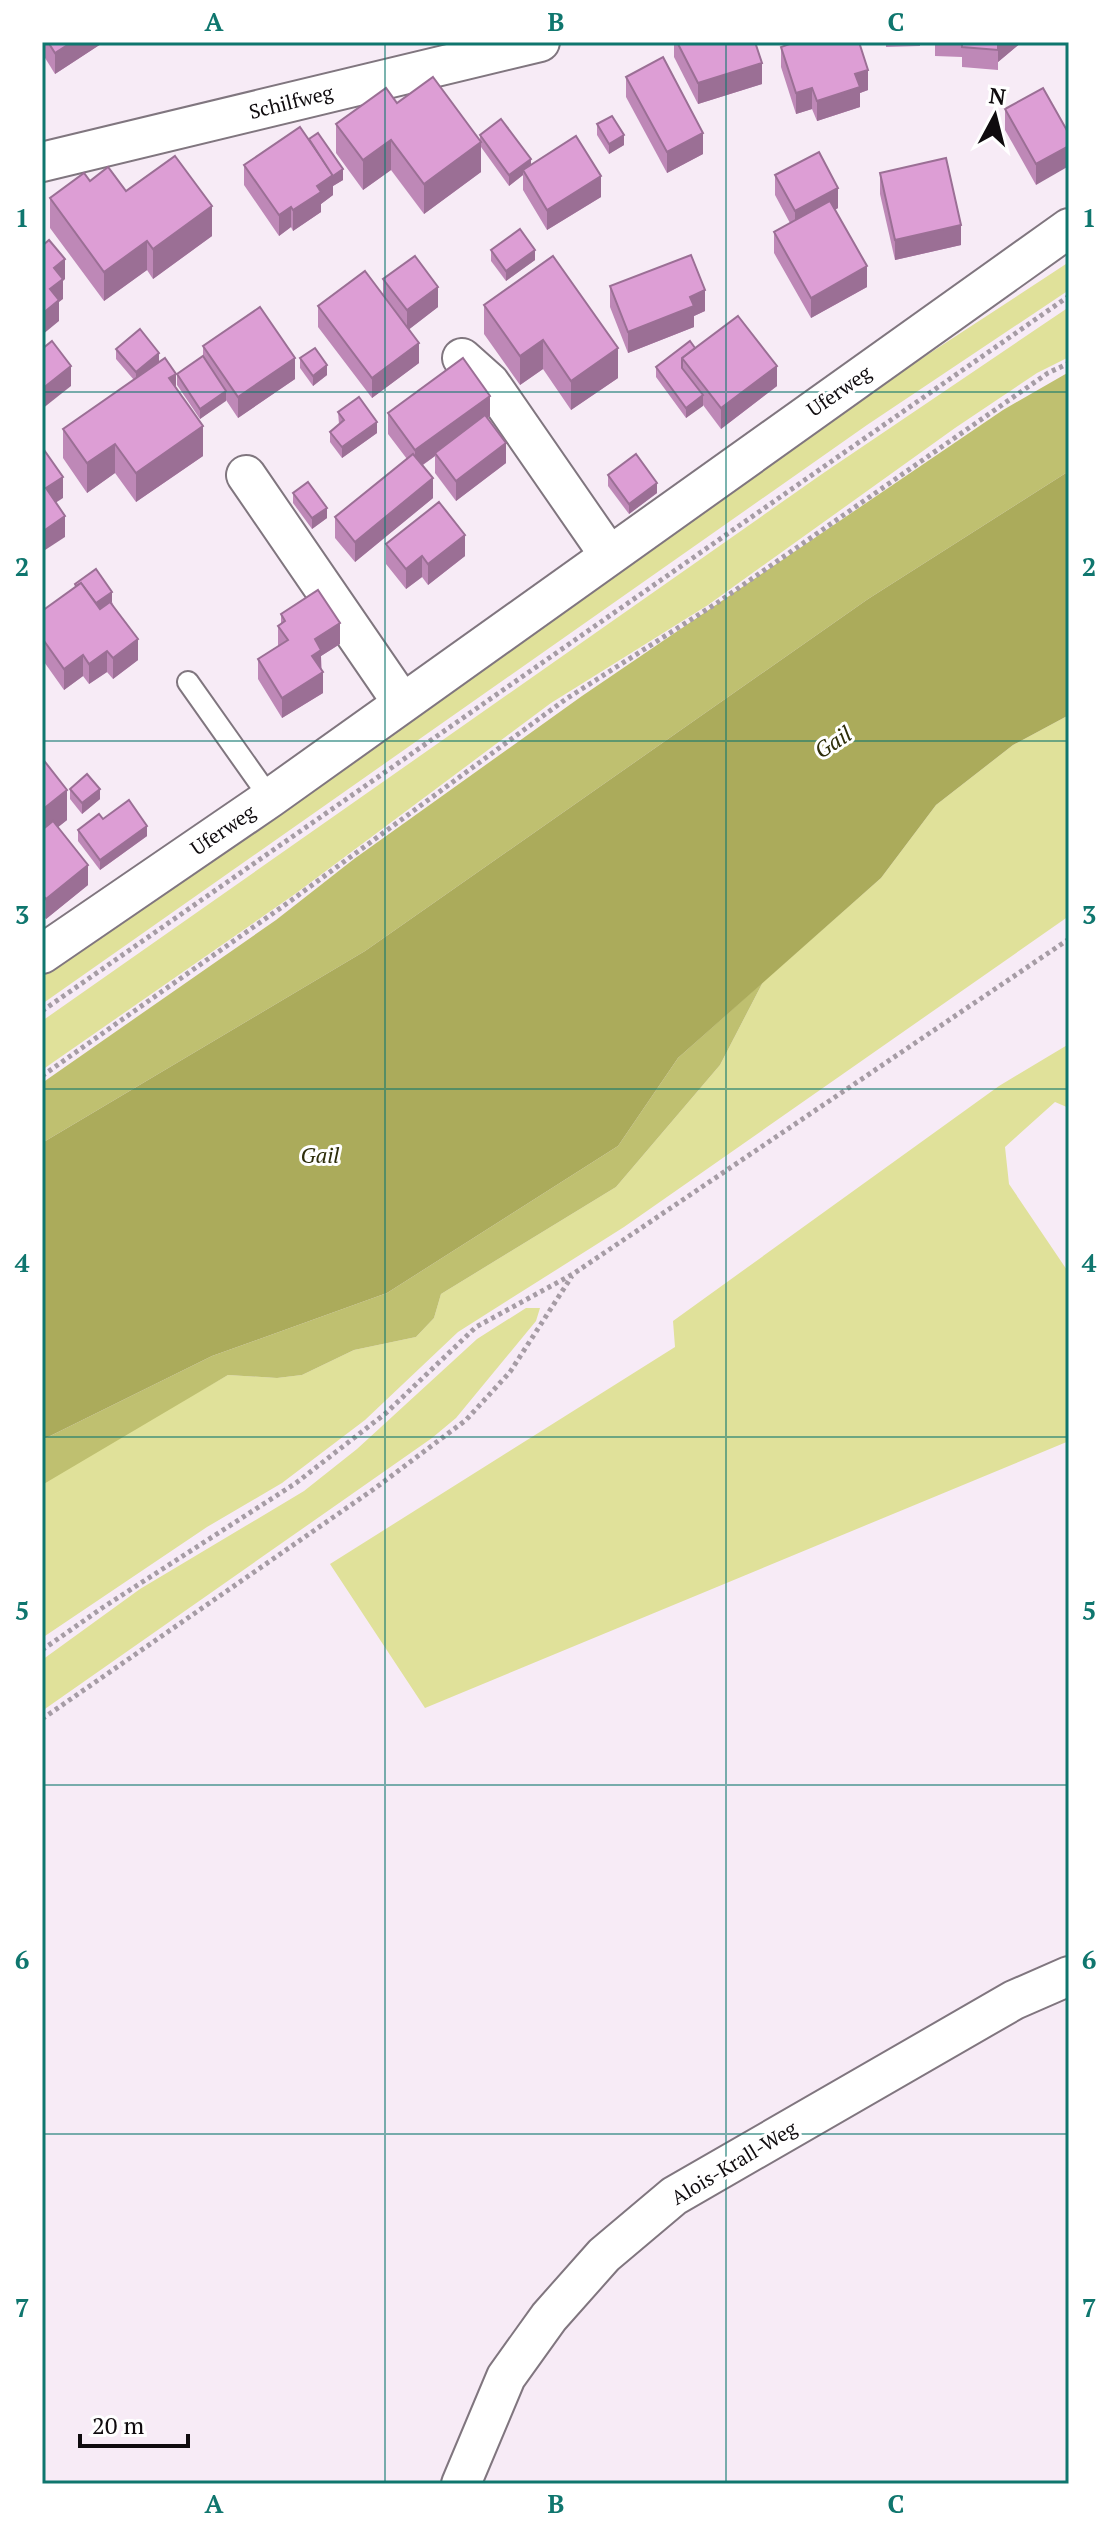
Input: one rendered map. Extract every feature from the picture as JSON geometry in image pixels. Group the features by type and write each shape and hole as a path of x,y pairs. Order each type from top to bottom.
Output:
{"street":[{"name":"Schilfweg","path":"42,162 524,44"},
{"name":"Uferweg","path":"42,954 270,798 401,701 1069,228"},
{"path":"462,358 490,383 609,555"},
{"path":"246,475 401,701"},
{"name":"Alois-Krall-Weg","path":"461,2484 506,2377 549,2317 604,2255 674,2196 1014,2000 1069,1976"}],"lane":[{"path":"188,682 270,798"}],"path":[{"path":"42,1011 1069,296"},
{"path":"42,1076 289,902 566,699 717,603 904,470 1048,373 1069,363"},
{"path":"42,1650 296,1483 386,1413 476,1327 573,1274 1069,939"},
{"path":"42,1719 374,1489 466,1420 510,1372 573,1274"}],"green space":[{"path":"1069,262 1069,290 867,425 42,1004 42,975 878,387"},
{"path":"1069,307 1069,357 1037,373 955,428 708,605 551,703 295,894 42,1070 42,1021 822,474"},
{"path":"1069,715 1069,916 624,1227 458,1332 365,1420 282,1483 207,1527 42,1638 42,1481 228,1375 277,1378 302,1375 354,1350 416,1337 434,1318 441,1294 616,1187 720,1065 763,982 881,878 936,805 1013,745"},
{"path":"1069,1044 1069,1108 1055,1102 1005,1147 1009,1184 1069,1273 1069,1441 425,1708 330,1564 675,1347 673,1321 999,1086"},
{"path":"526,1308 540,1308 536,1321 456,1418 432,1438 42,1711 42,1660 140,1589 304,1491 357,1449 477,1339"}],"shaded area":[{"path":"1069,372 1069,471 868,599 365,951 42,1143 42,1083 276,920 354,859 582,696 1003,410"},
{"path":"763,982 720,1065 616,1187 441,1294 434,1318 416,1337 354,1350 302,1375 277,1378 228,1375 42,1485 42,1440 212,1356 387,1293 618,1146 678,1058"}],"water":[{"name":"Gail","path":"1069,471 1069,715 1013,745 936,805 881,878 678,1058 618,1146 387,1293 212,1356 42,1440 42,1143 365,951 868,599"}],"building":[{"path":"48,42 72,42 55,53"},
{"path":"677,42 755,42 762,63 698,83"},
{"path":"795,42 859,42 868,70 855,74 860,87 817,101 812,88 796,93 781,47"},
{"path":"962,42 998,42 998,50 962,47"},
{"path":"663,57 703,133 667,152 626,77"},
{"path":"433,77 481,142 424,184 391,140 363,160 336,124 386,88 397,103"},
{"path":"1043,88 1069,134 1069,146 1036,164 1005,109"},
{"path":"612,116 624,135 609,144 597,124"},
{"path":"501,119 531,159 509,175 480,135"},
{"path":"300,127 333,175 317,186 321,192 279,215 244,165"},
{"path":"318,133 343,169 333,176 309,139"},
{"path":"576,136 601,176 547,210 523,170"},
{"path":"819,152 838,188 795,211 775,175"},
{"path":"175,156 212,206 153,249 147,241 104,272 50,198 84,173 90,181 108,167 126,191"},
{"path":"946,158 961,225 895,240 880,173"},
{"path":"830,201 867,266 811,298 774,232"},
{"path":"520,229 535,250 506,271 491,250"},
{"path":"49,240 65,259 54,268 63,279 50,289 59,300 42,314 42,246"},
{"path":"691,255 705,290 690,297 694,306 628,332 610,286"},
{"path":"415,256 438,287 407,310 383,279"},
{"path":"553,256 618,348 571,381 543,340 520,356 484,305"},
{"path":"365,271 419,343 372,378 318,306"},
{"path":"260,307 295,358 238,397 203,346"},
{"path":"738,316 777,366 721,408 682,358"},
{"path":"140,329 159,353 136,372 116,349"},
{"path":"52,341 71,366 42,389 42,349"},
{"path":"690,341 695,348 682,358 682,368 703,395 686,408 656,367"},
{"path":"315,348 327,365 313,376 300,358"},
{"path":"203,356 226,391 200,409 177,374"},
{"path":"165,358 176,374 169,378 203,426 136,473 115,444 87,463 63,429"},
{"path":"463,358 490,396 415,450 388,413"},
{"path":"359,397 377,422 342,447 330,432 344,420 338,412"},
{"path":"485,415 506,443 456,481 435,453"},
{"path":"42,447 63,477 46,488 65,516 42,532"},
{"path":"413,454 433,478 355,542 335,517"},
{"path":"636,454 657,483 629,504 608,475"},
{"path":"308,482 327,508 312,518 293,493"},
{"path":"439,502 465,535 428,564 422,556 406,569 386,544"},
{"path":"96,569 112,592 96,603 81,583 75,584"},
{"path":"81,583 100,609 110,602 138,639 113,658 107,651 89,664 83,655 64,669 42,638 42,611"},
{"path":"318,590 340,623 315,639 321,650 312,656 323,672 282,698 258,659 288,640 278,626 285,621 281,614"},
{"path":"42,758 67,790 42,810"},
{"path":"87,774 100,789 82,803 70,789"},
{"path":"129,800 147,826 100,860 78,830 99,814 103,819"},
{"path":"53,821 88,865 46,899 42,894 42,830"}]}
